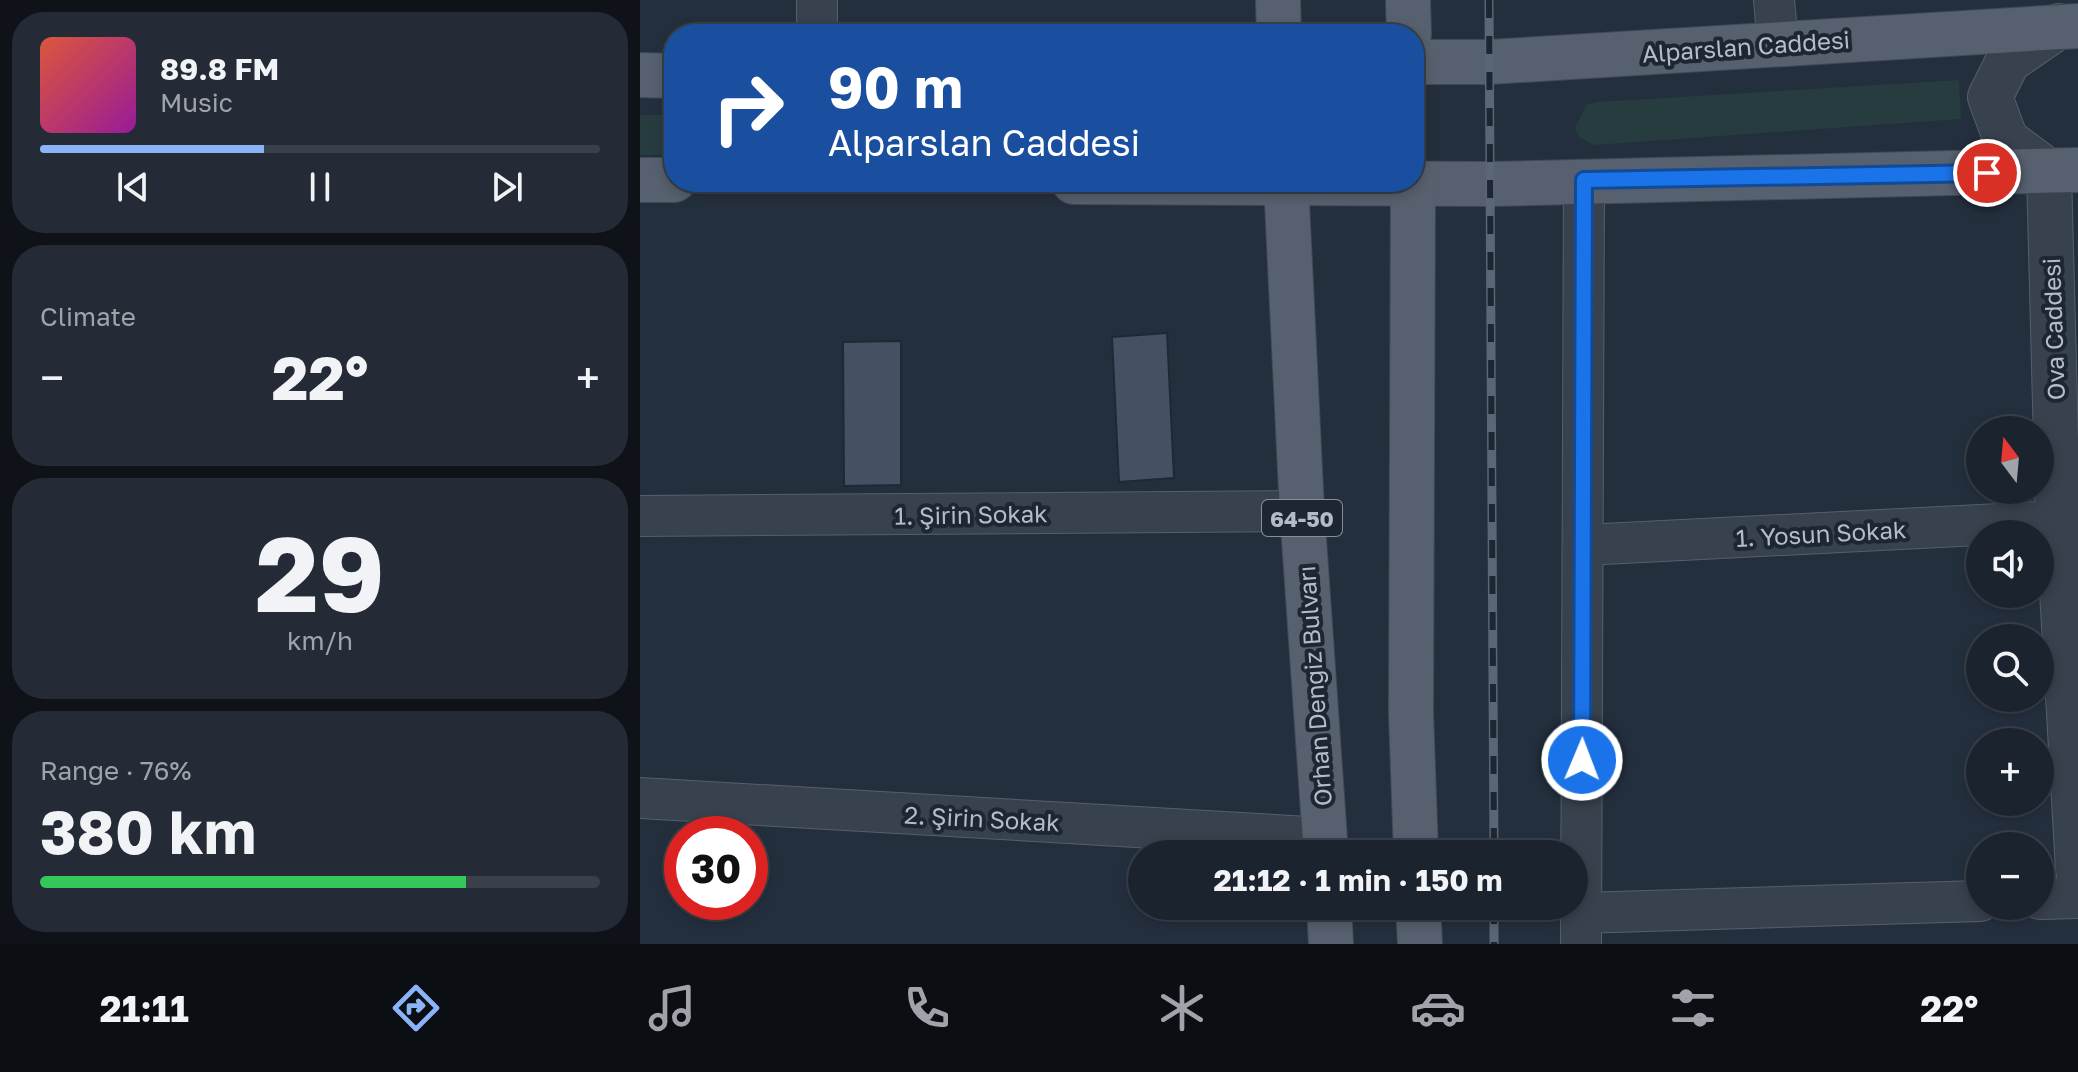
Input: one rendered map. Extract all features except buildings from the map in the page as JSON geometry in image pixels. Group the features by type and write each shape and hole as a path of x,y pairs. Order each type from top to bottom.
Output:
{"main road":[{"path":"1278,0 1279,24"},
{"path":"1408,0 1409,24"},
{"name":"Alparslan Caddesi","path":"1424,62 1489,62 2068,24"},
{"path":"640,75 664,76"},
{"path":"1424,183 2068,165"},
{"path":"640,180 664,180"},
{"name":"Orhan Dengiz Bulvarı","path":"1286,192 1302,511 1325,840"},
{"path":"1413,192 1411,713 1416,840"},
{"path":"1330,920 1331,944"},
{"path":"1419,920 1420,944"}],"street":[{"path":"817,0 817,24"},
{"path":"1774,0 1778,44"},
{"path":"2068,24 2008,61 1990,97 2006,140 2068,165"},
{"name":"Ova Caddesi","path":"2068,165 2068,521 2077,851"},
{"path":"1584,180 1581,929 1966,902"},
{"name":"1. Şirin Sokak","path":"640,516 1302,511"},
{"name":"1. Yosun Sokak","path":"1584,545 2068,521"},
{"name":"2. Şirin Sokak","path":"640,798 1239,840"},
{"path":"2054,899 2078,898"}],"green space":[{"path":"1959,80 1961,119 1594,145 1579,137 1575,128 1586,105 1597,102"},
{"path":"640,115 664,115 664,155 640,155"}],"railway":[{"path":"1489,0 1494,840"},
{"path":"1494,920 1494,944"}],"route":[{"path":"1582,760 1584,180 1987,173"}]}
